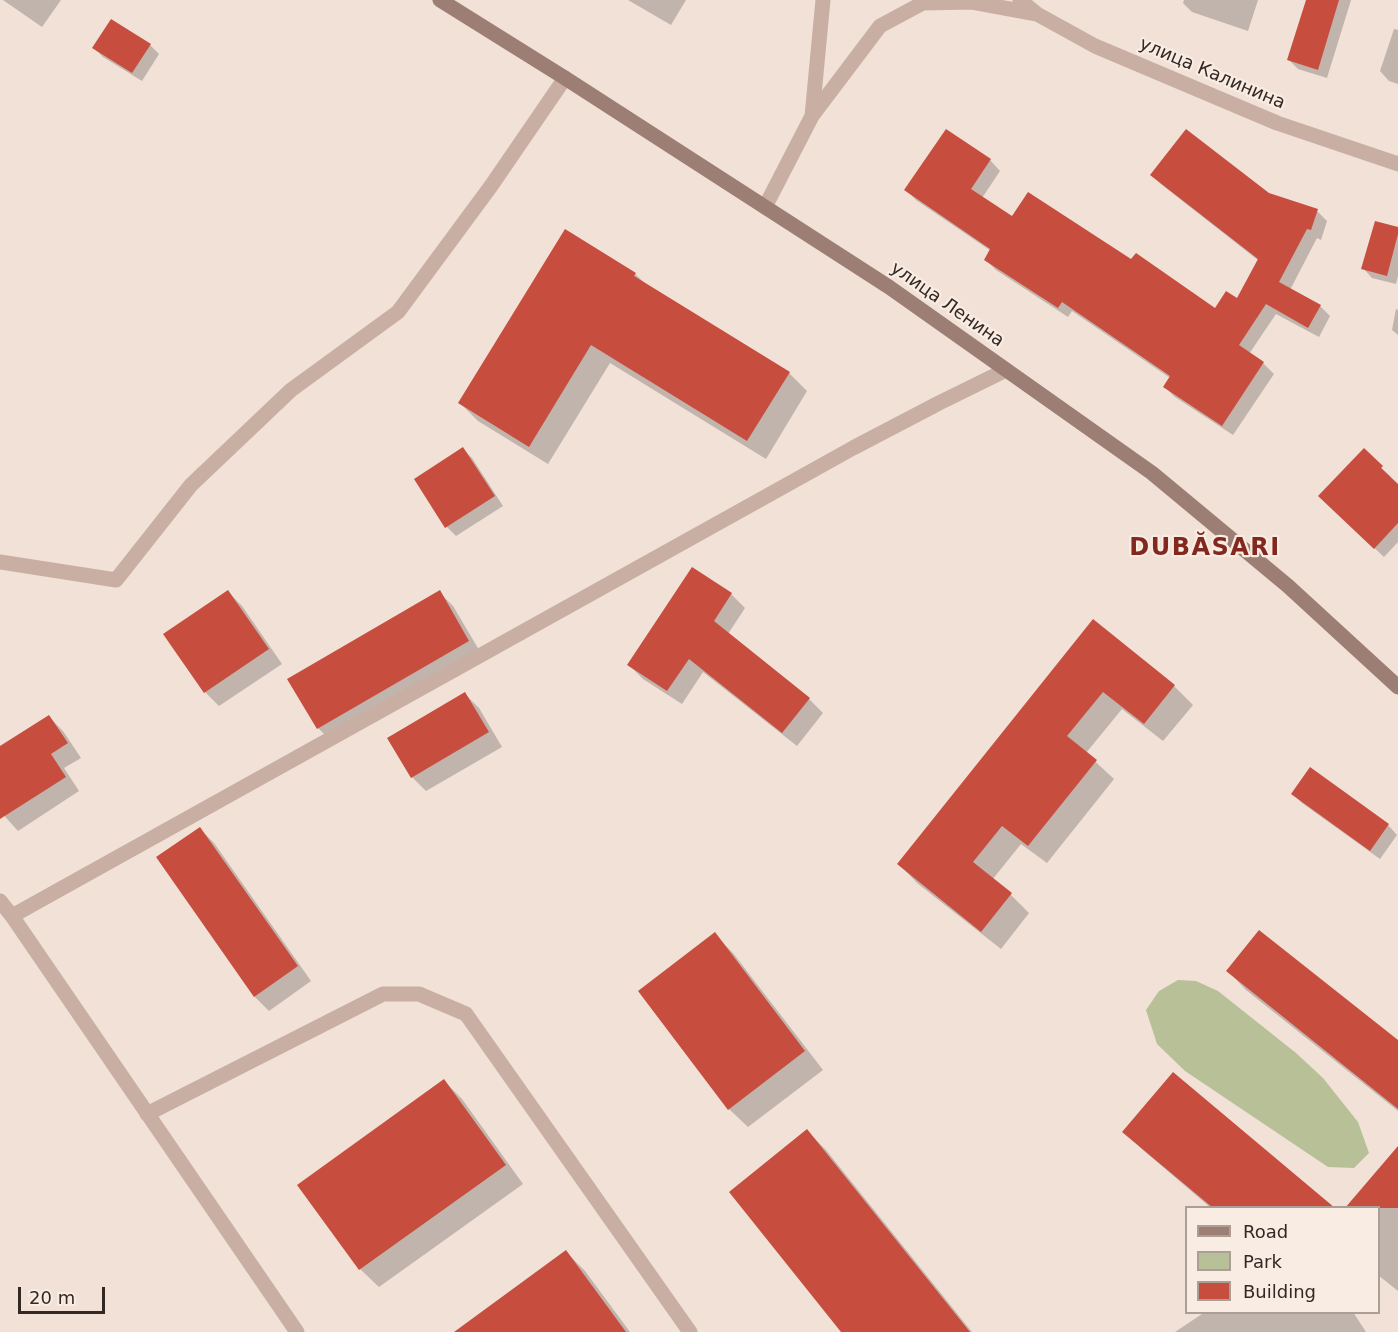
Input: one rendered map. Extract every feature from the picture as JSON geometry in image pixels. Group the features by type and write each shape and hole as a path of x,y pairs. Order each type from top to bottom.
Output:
{"street":[{"name":"улица Ленина","path":"440,0 889,287 1152,473 1288,586 1398,687"},
{"path":"812,116 823,0"},
{"name":"улица Калинина","path":"1020,0 1036,14 1095,46 1276,123 1398,164"},
{"path":"765,207 812,116 880,26 923,3 972,2 1036,14"},
{"path":"0,562 116,580 191,485 291,390 398,312 491,186 565,78"},
{"path":"12,916 853,448 1006,370"},
{"path":"0,901 297,1332"},
{"path":"147,1114 383,994 418,994 466,1014 690,1332"}],"green space":[{"path":"1178,980 1196,981 1218,991 1296,1053 1323,1078 1358,1122 1369,1153 1354,1168 1328,1167 1185,1071 1157,1044 1146,1010 1159,991"}],"building":[{"path":"1306,0 1339,0 1318,70 1287,60"},
{"path":"111,19 151,44 132,73 92,48"},
{"path":"946,129 991,159 971,189 1012,216 1028,192 1131,259 1136,253 1215,308 1226,291 1237,298 1258,259 1150,175 1186,129 1269,193 1318,209 1311,230 1307,229 1279,282 1321,305 1308,328 1266,304 1239,345 1264,362 1222,426 1163,387 1170,376 1062,302 1058,308 984,260 990,249 904,190"},
{"path":"1375,221 1398,227 1387,276 1361,269"},
{"path":"565,229 636,273 634,276 790,372 747,441 591,345 529,447 458,403"},
{"path":"463,447 495,496 445,528 414,479"},
{"path":"1364,448 1398,484 1398,523 1374,549 1318,496"},
{"path":"692,567 732,593 714,621 810,698 782,733 689,659 667,691 627,665"},
{"path":"228,590 269,649 204,693 163,634"},
{"path":"440,590 469,641 317,729 287,679"},
{"path":"1093,619 1175,685 1144,724 1103,692 1067,736 1097,760 1028,846 1002,826 973,862 1012,893 981,932 897,864"},
{"path":"465,692 489,732 411,778 387,738"},
{"path":"49,715 68,743 51,754 66,777 0,819 0,746"},
{"path":"1310,767 1389,824 1370,851 1291,794"},
{"path":"200,827 298,966 254,997 156,857"},
{"path":"1259,930 1398,1040 1398,1109 1226,971"},
{"path":"715,932 805,1051 728,1110 638,991"},
{"path":"1173,1072 1333,1206 1211,1206 1122,1132"},
{"path":"444,1079 506,1165 359,1270 297,1185"},
{"path":"807,1129 970,1332 841,1332 729,1192"},
{"path":"1398,1146 1398,1208 1347,1206"},
{"path":"566,1250 626,1332 454,1332"}],"district":[{"name":"DUBĂSARI","path":"1205,549"}]}
